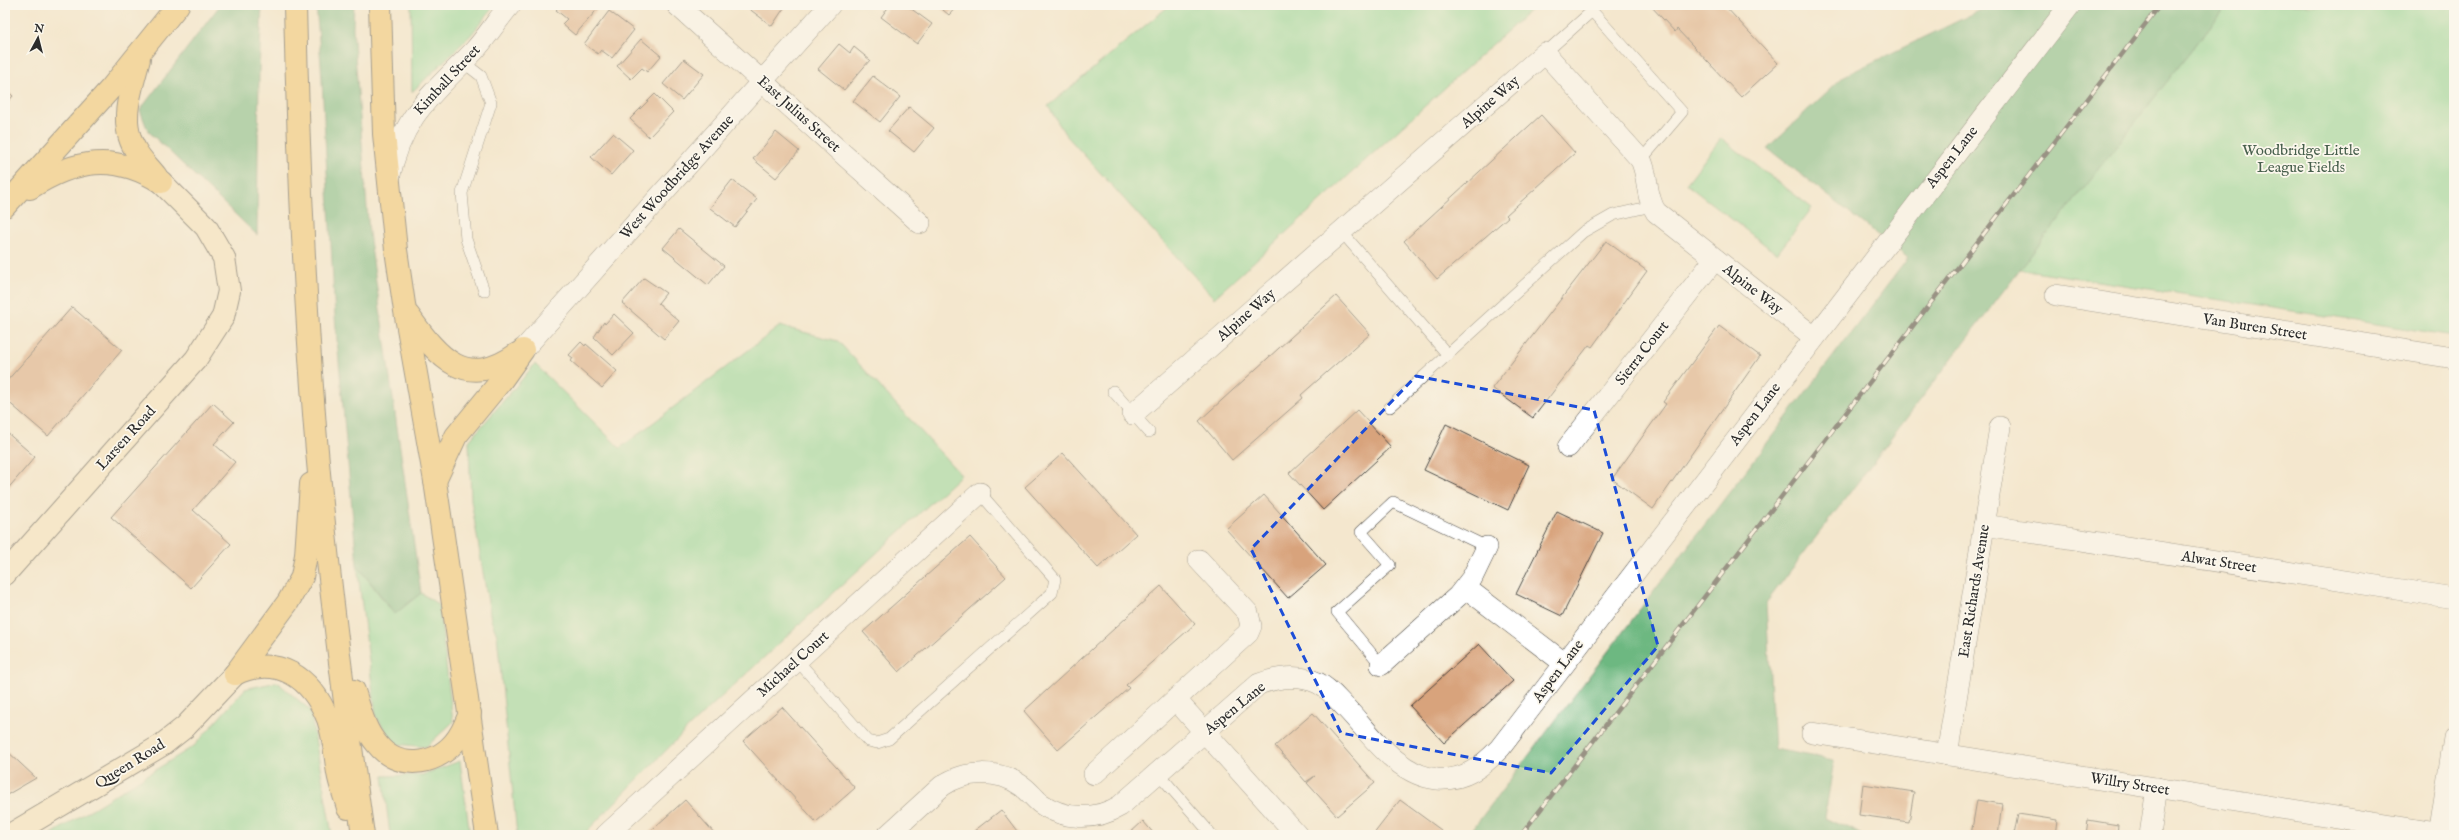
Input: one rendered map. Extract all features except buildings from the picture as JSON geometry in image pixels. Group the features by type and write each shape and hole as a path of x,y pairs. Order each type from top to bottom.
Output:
{"highway":[{"path":"8,203 112,87 178,5"},
{"path":"295,5 304,265 315,429 339,644 363,835"},
{"path":"380,5 381,89 388,183 405,310 435,482 487,835"},
{"path":"140,53 128,104 126,126 135,150 161,182"},
{"path":"8,203 44,179 90,163 115,163 139,170 161,182"},
{"path":"405,310 428,344 448,362 459,367 479,371 490,369 523,350"},
{"path":"435,482 456,436 501,381 523,350"},
{"path":"235,674 288,602 302,577 306,555 315,429"},
{"path":"339,644 366,727 378,746 394,759 422,762 440,755 456,742 470,713"},
{"path":"235,674 254,666 271,666 297,676 313,692 328,720 338,774 357,835"}],"street":[{"name":"East Julius Street","path":"677,5 920,223"},
{"name":"West Woodbridge Avenue","path":"523,350 830,5"},
{"name":"Aspen Lane","path":"893,833 942,786 963,775 988,774 1012,780 1049,808 1073,816 1098,816 1120,806 1259,684 1283,678 1307,679 1329,690 1407,770 1430,778 1456,778 1479,768 1495,753 2070,5"},
{"name":"Kimball Street","path":"388,183 392,163 409,122 427,98 485,38 507,8"},
{"name":"Alpine Way","path":"1133,414 1545,53"},
{"path":"1545,53 1640,160 1646,174 1652,206"},
{"name":"Larsen Road","path":"5,574 196,359 220,322 229,291 227,268 217,244 202,222 161,182"},
{"name":"Alpine Way","path":"1652,206 1662,218 1814,337"},
{"name":"Sierra Court","path":"1568,447 1715,259"},
{"name":"Van Buren Street","path":"2056,296 2454,358"},
{"name":"East Richards Avenue","path":"1947,755 2000,427"},
{"name":"Michael Court","path":"606,835 980,493"},
{"name":"Alwat Street","path":"1984,525 2454,598"},
{"path":"1381,665 1466,588 1487,546"},
{"path":"1094,774 1244,639 1251,626 1248,613 1199,560"},
{"path":"1466,588 1564,663"},
{"name":"Queen Road","path":"10,835 162,746 184,727 235,674"},
{"path":"1176,700 1297,835"},
{"name":"Willry Street","path":"1812,734 2442,834"},
{"path":"2442,834 2454,738"},
{"path":"2150,835 2157,788"}],"lane":[{"path":"1545,53 1592,11 1682,112 1640,160"},
{"path":"463,62 481,76 491,103 462,193 466,239 484,291"},
{"path":"1390,407 1592,225 1613,215 1652,206"},
{"path":"1341,231 1448,355"},
{"path":"1113,391 1149,432"},
{"path":"797,660 868,740 876,743 889,739 1052,593 1055,579 980,493"},
{"path":"1381,665 1337,612 1390,565 1361,532 1393,502 1487,546"},
{"path":"1158,773 1212,835"}],"highlighted area":[{"path":"1416,376 1594,410 1658,646 1551,773 1341,733 1251,549"}],"green space":[{"path":"220,5 262,5 259,73 257,235 148,131 140,110"},
{"path":"316,5 354,5 353,28 369,233 421,593 395,614 357,565 335,317 321,64"},
{"path":"411,5 495,5 471,35 412,92"},
{"path":"1170,5 1536,5 1214,298 1065,134 1048,106"},
{"path":"1991,5 2227,5 2020,269 1766,603 1774,749 1834,760 1825,817 1863,835 1468,835 1908,258 1767,148 1844,76"},
{"name":"Woodbridge Little League Fields","path":"2227,5 2454,5 2454,336 2020,269"},
{"path":"1721,138 1812,208 1777,254 1686,184"},
{"path":"780,326 838,341 961,475 691,725 583,835 517,835 497,635 491,620 471,500 469,441 535,364 620,448"},
{"path":"357,565 394,614 421,593 439,605 453,722 426,747 395,744 376,717"},
{"path":"277,682 310,710 332,835 50,835 194,746 245,689"},
{"path":"460,761 470,835 390,835 383,776 422,775"}],"railway":[{"path":"1521,835 2160,5"}]}
